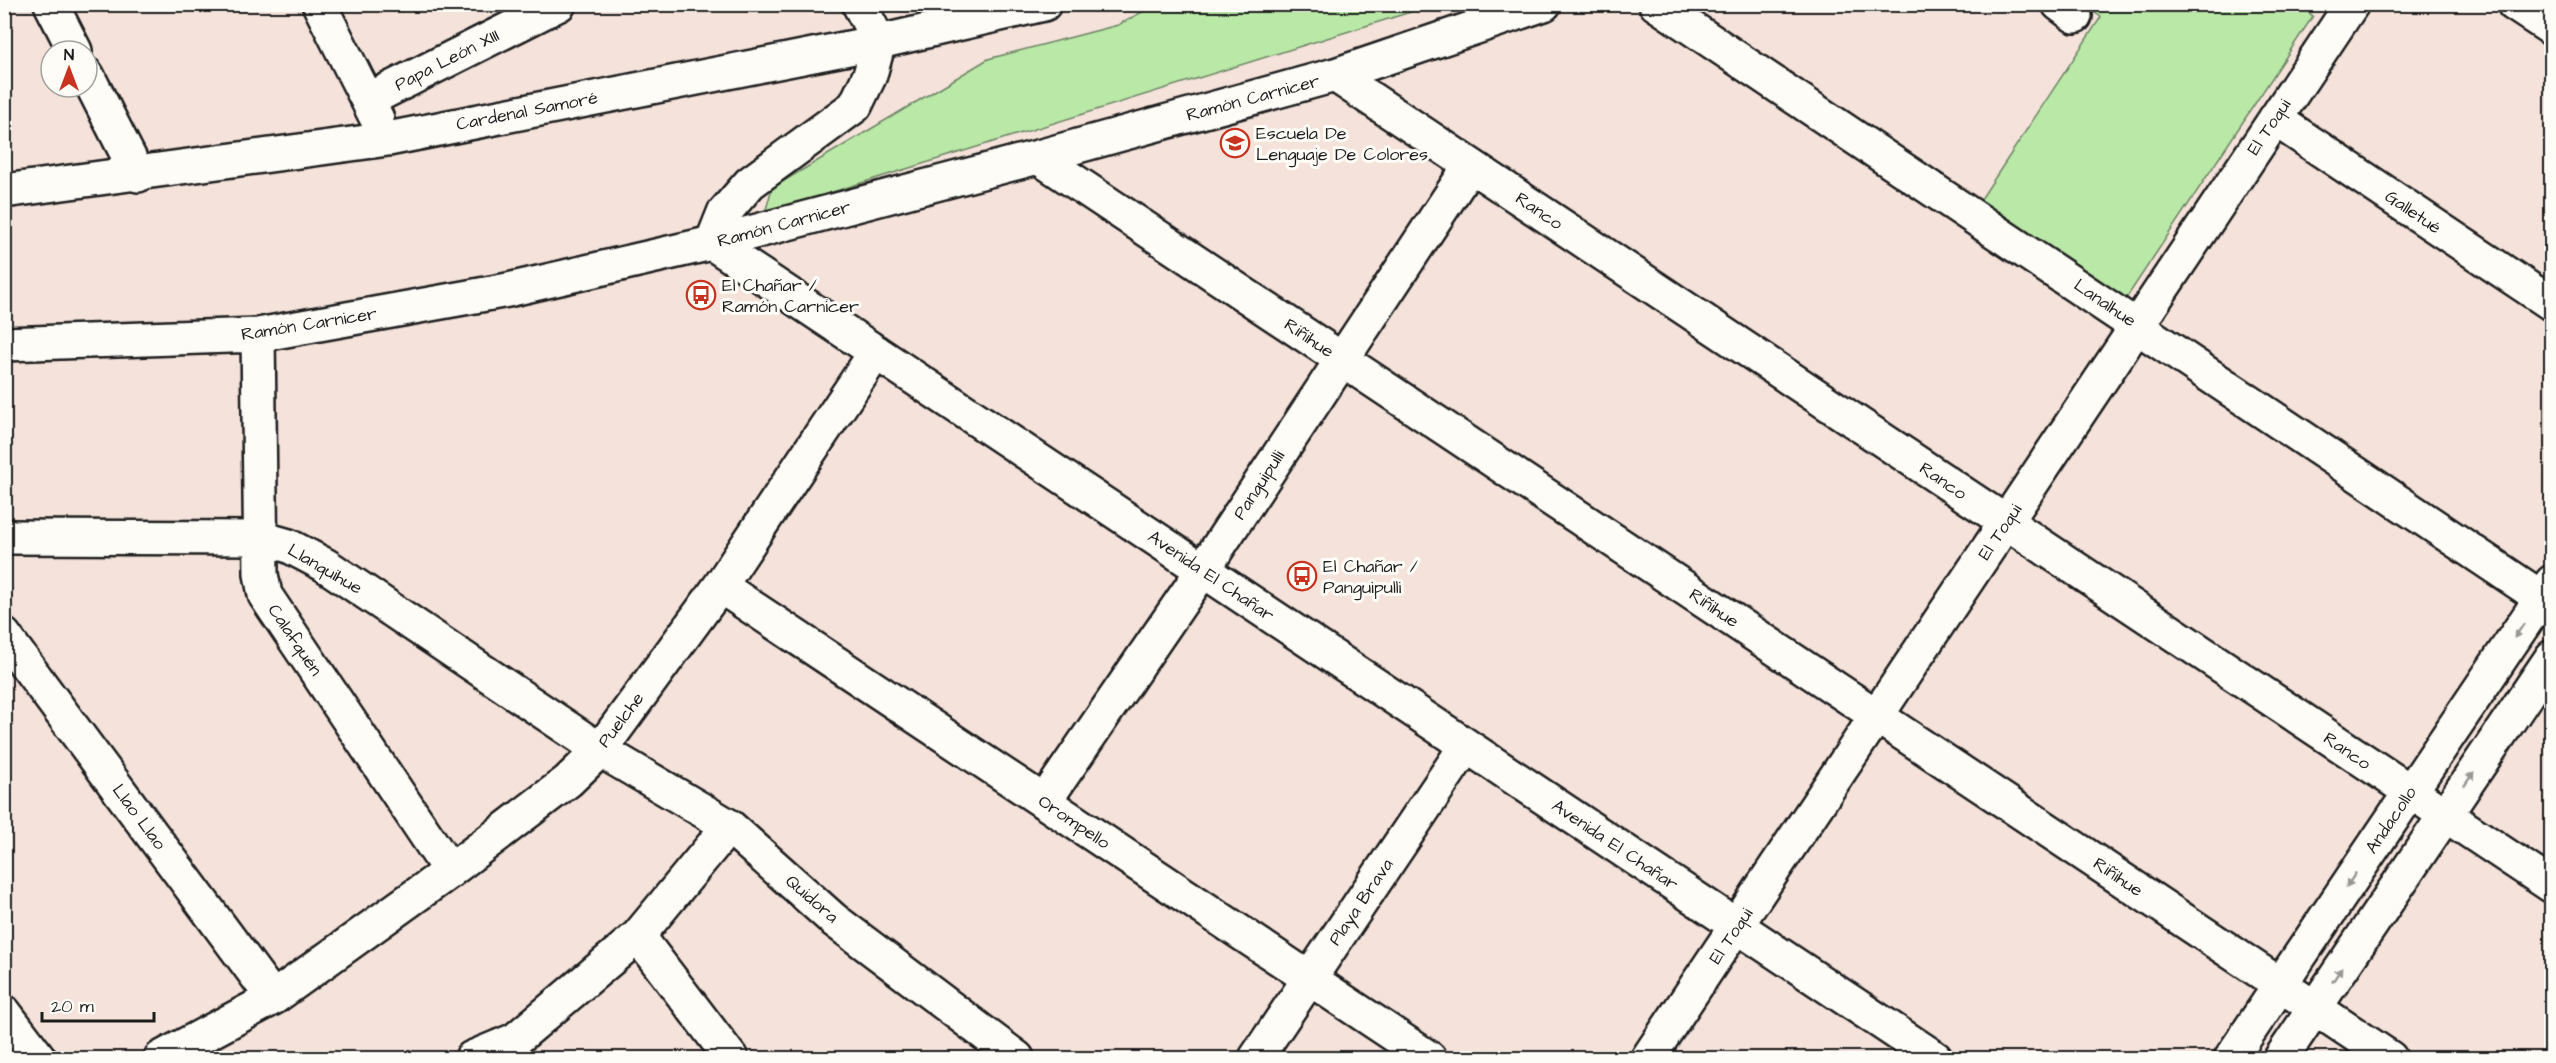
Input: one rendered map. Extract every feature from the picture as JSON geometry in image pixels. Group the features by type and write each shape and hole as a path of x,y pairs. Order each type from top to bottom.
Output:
{"street":[{"path":"51,4 69,39"},
{"path":"319,4 388,139"},
{"name":"Papa León XIII","path":"368,100 559,4"},
{"path":"712,243 724,213 750,183 855,106 870,75 879,42 860,4"},
{"name":"Cardenal Samoré","path":"4,191 138,175 388,139 879,42 1044,4"},
{"name":"Ramón Carnicer","path":"4,344 258,335 508,290 712,243 1038,157 1335,75 1544,4"},
{"name":"Lanalhue","path":"1656,4 2138,326 2548,595"},
{"name":"El Toqui","path":"1648,1059 2352,4"},
{"path":"2514,4 2552,29"},
{"name":"Ranco","path":"1335,75 2552,886"},
{"path":"99,99 138,175"},
{"name":"Galletué","path":"2275,119 2552,304"},
{"name":"Riñihue","path":"1038,157 2390,1059"},
{"name":"Panguipulli","path":"1044,802 1203,570 1470,166"},
{"name":"Avenida El Chañar","path":"712,243 1935,1059"},
{"name":"Calafquén","path":"258,335 261,574 265,595 450,871"},
{"name":"Puelche","path":"161,1059 273,998 450,871 568,781 600,750 720,586 876,352"},
{"name":"Llanquihue","path":"4,537 261,538 289,546 325,565 600,750"},
{"name":"Orompello","path":"720,586 1429,1059"},
{"name":"Andacollo","path":"2230,1059 2410,792 2548,595"},
{"name":"Llao Llao","path":"4,635 273,998"},
{"path":"2281,1059 2552,657"},
{"name":"Playa Brava","path":"1256,1059 1466,746"},
{"name":"Quidora","path":"600,750 729,826 834,920 1017,1059"},
{"path":"472,1059 515,1040 638,936 729,826"},
{"path":"638,936 730,1059"},
{"path":"4,1012 39,1059"}],"green space":[{"path":"2297,4 2313,16 2125,300 1979,202 2101,17 2083,5"},
{"path":"1155,5 1433,5 765,213 772,188 988,59 1118,25"}],"place":[{"name":"Escuela De Lenguaje De Colores","path":"1235,143"},
{"name":"El Chañar / Ramón Carnicer","path":"701,295"},
{"name":"El Chañar / Panguipulli","path":"1302,576"}]}
